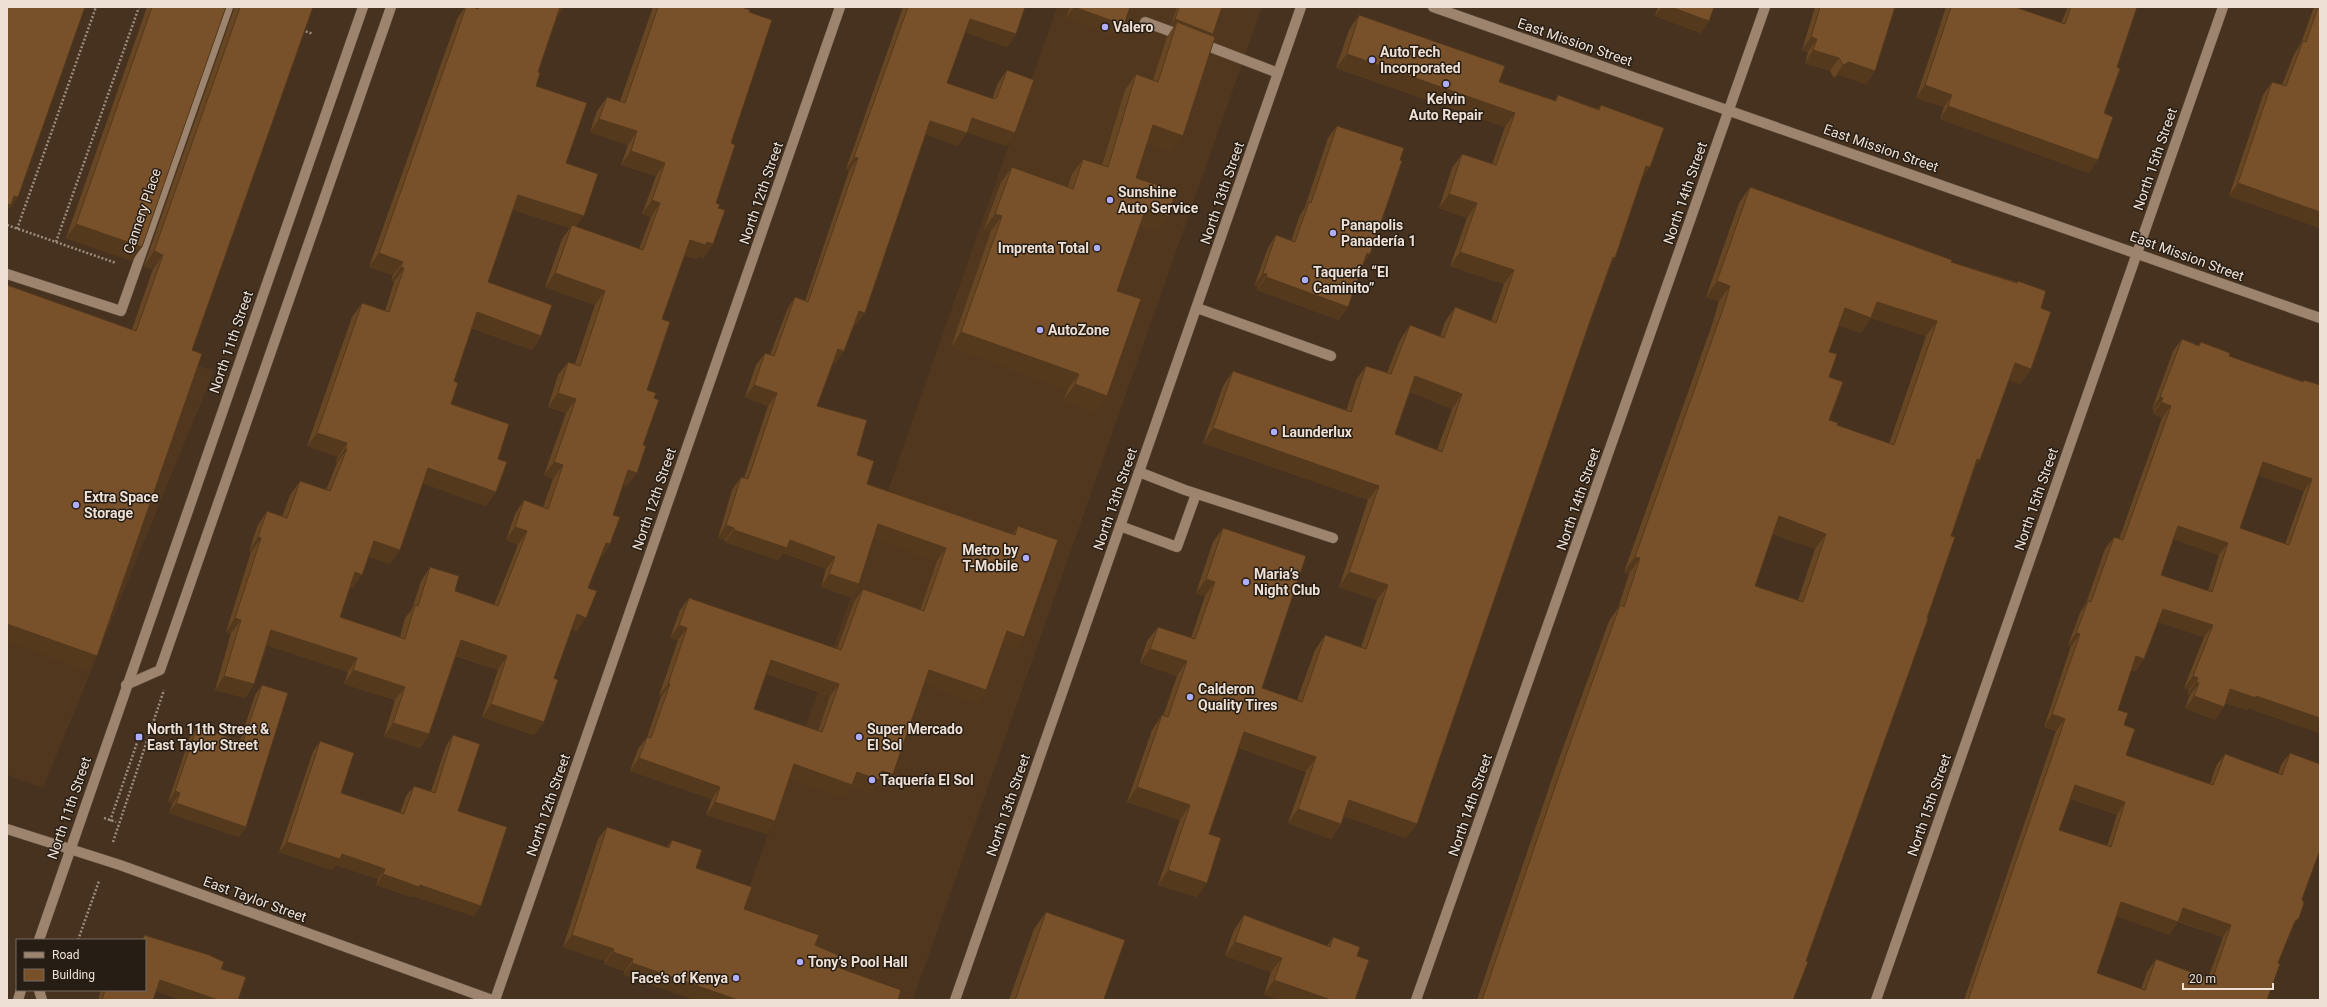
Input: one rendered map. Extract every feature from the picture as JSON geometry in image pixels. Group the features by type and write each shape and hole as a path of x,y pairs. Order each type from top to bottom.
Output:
{"street":[{"name":"Cannery Place","path":"7,274 122,312 228,7"},
{"name":"North 11th Street","path":"39,939 69,849 362,7"},
{"path":"126,685 160,670 391,7"},
{"name":"North 12th Street","path":"493,1000 840,7"},
{"name":"North 13th Street","path":"954,1000 1301,7"},
{"name":"East Mission Street","path":"1433,7 2320,318"},
{"name":"North 14th Street","path":"1416,1000 1765,7"},
{"name":"North 15th Street","path":"1876,1000 2223,7"},
{"path":"1145,22 1278,73"},
{"path":"1197,308 1331,356"},
{"path":"1139,472 1196,494 1333,538"},
{"path":"1120,526 1176,547 1196,494"},
{"name":"East Taylor Street","path":"7,829 120,865 493,1000"}],"path":[{"path":"17,229 96,7"},
{"path":"56,242 139,7"},
{"path":"298,28 313,34"},
{"path":"7,226 136,270"},
{"path":"122,814 165,693 160,670"},
{"path":"110,820 138,740"},
{"path":"104,818 116,822"},
{"path":"78,939 86,918"}],"shaded area":[{"path":"1057,7 1262,7 913,1000 710,1000"},
{"name":"Extra Space Storage","path":"7,300 214,371 43,788 7,775"}],"building":[{"path":"7,7 85,7 18,197 14,196 11,205 7,204"},
{"path":"152,7 226,7 142,247 76,224"},
{"name":"Extra Space Storage","path":"240,7 313,7 192,350 202,354 97,656 7,624 7,285 136,331 163,255 154,251"},
{"path":"466,7 478,9 479,7 560,7 538,72 540,73 536,86 587,103 566,163 598,174 584,216 518,195 488,282 552,305 541,336 477,312 454,381 458,383 451,404 509,424 498,459 507,462 496,492 428,468 400,550 374,541 362,575 355,572 340,617 405,639 415,605 418,606 430,567 459,576 455,591 498,606 527,531 515,527 524,500 548,509 563,465 554,462 576,399 558,393 568,362 580,366 605,291 555,273 572,225 643,250 660,203 652,200 665,163 631,151 637,131 599,119 607,97 625,103 658,7 741,7 750,10 749,12 772,20 731,143 735,145 716,203 720,205 718,208 725,210 713,244 707,242 705,245 690,240 662,319 670,322 647,390 656,393 654,398 659,400 643,445 646,446 637,473 628,470 613,515 620,517 610,544 606,543 588,588 597,591 586,618 577,614 554,678 558,680 544,722 491,704 507,656 461,640 429,734 393,723 405,687 353,670 357,658 271,630 254,684 224,676 241,620 235,618 261,538 258,537 267,511 287,518 300,481 330,491 347,449 345,449 347,443 317,433 362,303 389,312 404,268 401,267 403,262 379,253"},
{"path":"908,7 1025,7 1016,34 970,19 947,83 994,99 997,97 1007,70 1034,80 1015,133 972,118 967,133 930,121 865,313 859,311 844,351 838,349 817,406 867,420 857,455 874,461 867,484 1015,535 1018,526 1058,540 1024,637 1007,631 986,690 929,670 893,774 882,771 879,780 857,772 852,785 794,764 775,821 715,802 720,787 639,758 647,737 651,738 670,684 668,684 687,628 679,625 689,598 841,650 863,589 924,611 946,548 878,524 859,584 829,574 835,557 790,540 787,548 734,530 734,528 726,525 741,477 748,479 777,393 754,385 765,353 774,356 795,297 808,302 858,158 854,157","holes":["771,660 839,684 822,732 754,709"]},
{"path":"1074,7 1130,7 1124,25"},
{"path":"1179,7 1222,7 1213,34 1175,19"},
{"path":"1671,7 1714,7 1709,21"},
{"path":"1820,7 1895,7 1875,71 1849,62 1843,65 1839,58 1813,50 1817,39 1811,37"},
{"path":"1951,7 2015,7 2065,24 2071,7 2137,7 2117,67 2120,69 2104,113 2113,117 2098,160 1948,106 1952,95 1925,85"},
{"path":"2318,7 2320,7 2320,212 2238,183 2272,82 2286,86 2303,41 2306,42"},
{"path":"1359,15 1505,66 1499,82 1556,101 1558,95 1599,110 1601,105 1664,128 1650,167 1646,166 1615,258 1613,257 1589,324 1417,824 1349,800 1341,824 1298,809 1316,757 1244,732 1209,834 1221,838 1207,883 1168,870 1190,805 1137,787 1162,715 1168,717 1187,661 1150,649 1158,627 1195,639 1215,582 1206,579 1223,528 1306,556 1262,688 1302,702 1325,635 1366,649 1388,585 1349,572 1379,486 1213,428 1233,371 1351,412 1366,366 1391,374 1410,325 1444,338 1455,307 1496,323 1514,270 1460,252 1477,203 1449,194 1462,154 1496,165 1515,113 1347,54","holes":["1415,376 1462,394 1442,452 1395,434"]},
{"path":"1177,22 1215,37 1183,136 1153,125 1136,178 1176,191 1168,216 1147,209 1145,211 1117,291 1141,299 1107,396 1075,384 1079,374 961,332 1002,216 995,214 1012,167 1073,189 1083,159 1108,167 1136,74 1158,82"},
{"path":"1337,126 1404,148 1400,160 1402,161 1370,254 1367,253 1348,307 1266,277 1267,274 1263,273 1276,235 1295,242 1309,202 1311,203"},
{"path":"1750,187 1952,260 1951,262 2017,283 2018,281 2046,291 2041,308 2051,312 2031,369 2015,363 1980,460 1977,459 1951,536 1955,537 1927,618 1928,619 1806,961 1808,962 1793,1000 1482,1000 1567,752 1620,605 1624,607 1640,558 1635,557 1724,306 1730,286 1717,281","holes":["1877,302 1937,321 1894,445 1837,425 1838,423 1829,420 1843,382 1829,377 1837,354 1829,352 1845,308 1871,318","1779,516 1826,534 1803,602 1755,586"]},
{"path":"2182,339 2199,346 2201,342 2230,353 2229,356 2303,382 2304,380 2320,385 2320,718 2256,696 2256,698 2230,689 2224,707 2194,696 2199,683 2196,682 2198,678 2193,676 2213,625 2163,609 2144,659 2136,656 2118,710 2128,713 2124,725 2135,729 2126,755 2213,785 2225,754 2282,775 2290,753 2320,764 2320,850 2302,899 2304,903 2299,918 2295,921 2278,963 2280,964 2267,1000 1968,1000 2065,719 2052,714 2080,634 2076,633 2088,601 2091,602 2114,537 2123,540 2171,406 2161,402 2163,398 2160,397","holes":["2263,462 2312,479 2289,545 2240,528","2178,526 2228,543 2212,592 2161,575","2075,785 2125,802 2111,847 2059,830","2121,902 2178,922 2183,908 2231,925 2212,980 2156,959 2145,990 2097,973"]},
{"path":"262,685 288,693 246,827 176,803 180,793 175,791 197,727 243,742"},
{"path":"453,735 480,744 458,811 507,827 481,906 383,874 385,869 342,854 340,859 287,842 320,741 354,753 341,793 404,814 414,786 435,793"},
{"path":"607,827 669,848 672,840 702,850 696,868 752,887 744,909 819,935 815,945 838,955 834,966 901,990 898,1000 738,1000 632,963 633,959 613,952 614,949 572,935"},
{"path":"1046,912 1125,940 1104,999 1107,1000 1015,1000"},
{"path":"1244,915 1330,947 1333,937 1360,947 1357,956 1369,960 1355,1000 1331,1000 1274,980 1282,958 1235,942"},
{"path":"144,935 209,955 224,962 221,969 246,977 238,1000 218,1000 160,980 153,1000 102,1000 105,991 146,991 146,939 143,939"}],"place":[{"name":"Valero","path":"1105,27"},
{"name":"AutoTech Incorporated","path":"1372,60"},
{"name":"Kelvin Auto Repair","path":"1446,84"},
{"name":"Sunshine Auto Service","path":"1110,200"},
{"name":"Panapolis Panadería 1","path":"1333,233"},
{"name":"Imprenta Total","path":"1097,248"},
{"name":"Taquería “El Caminito”","path":"1305,280"},
{"name":"AutoZone","path":"1040,330"},
{"name":"Launderlux","path":"1274,432"},
{"name":"Extra Space Storage","path":"76,505"},
{"name":"Metro by T-Mobile","path":"1026,558"},
{"name":"Maria’s Night Club","path":"1246,582"},
{"name":"Calderon Quality Tires","path":"1190,697"},
{"name":"North 11th Street & East Taylor Street","path":"139,737"},
{"name":"Super Mercado El Sol","path":"859,737"},
{"name":"Taquería El Sol","path":"872,780"},
{"name":"Tony’s Pool Hall","path":"800,962"},
{"name":"Face’s of Kenya","path":"736,978"}]}
